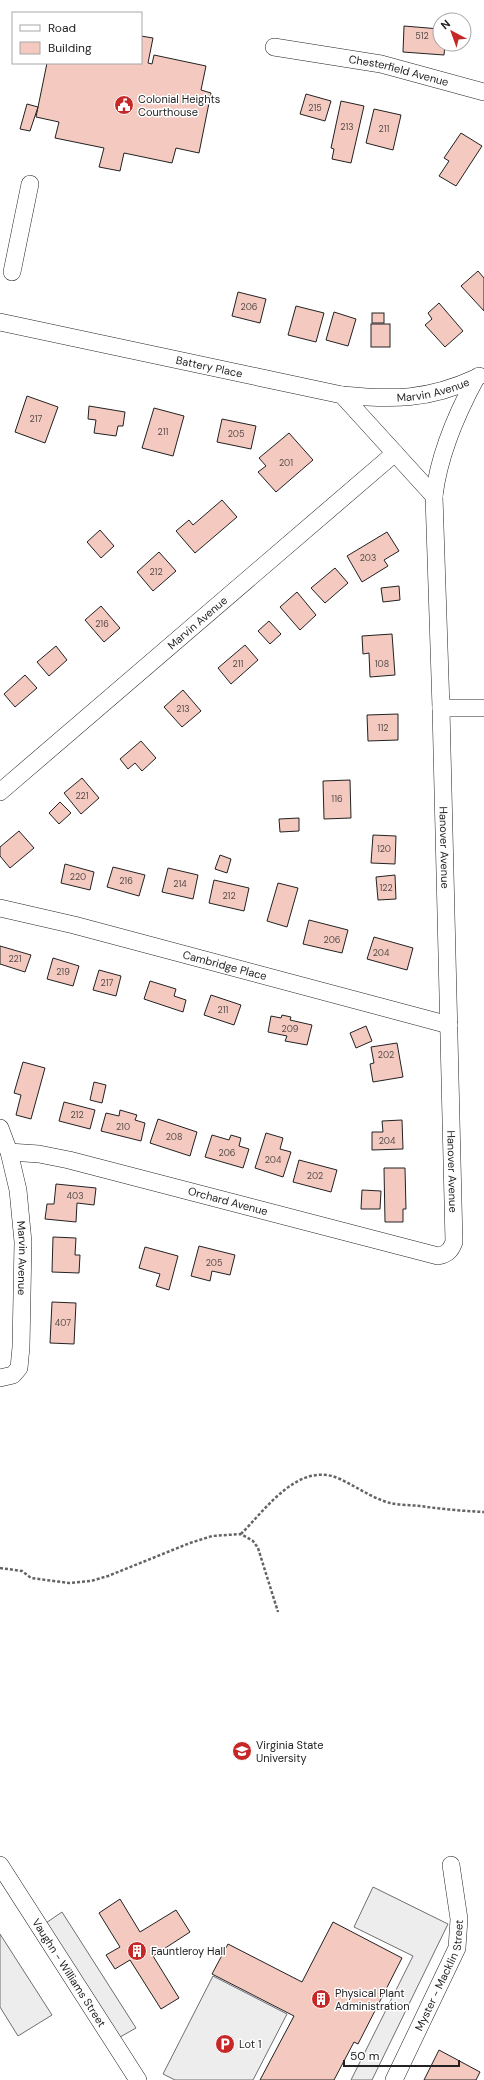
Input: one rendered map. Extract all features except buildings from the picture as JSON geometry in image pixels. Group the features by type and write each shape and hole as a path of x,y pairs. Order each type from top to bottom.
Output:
{"street":[{"name":"Chesterfield Avenue","path":"274,47 381,64 484,92"},
{"path":"12,272 30,184"},
{"name":"Battery Place","path":"0,322 342,395"},
{"name":"Marvin Avenue","path":"342,395 384,400 408,398 437,392 480,375"},
{"name":"Marvin Avenue","path":"434,496 440,464 454,424 480,375"},
{"path":"342,395 434,496"},
{"name":"Marvin Avenue","path":"0,792 395,453"},
{"name":"Hanover Avenue","path":"434,496 441,708 454,1242 452,1249 446,1254"},
{"path":"441,708 484,708"},
{"name":"Cambridge Place","path":"0,908 74,925 449,1024"},
{"name":"Marvin Avenue","path":"0,1128 9,1152 18,1190 23,1227 21,1347 19,1368 14,1374 0,1378"},
{"name":"Orchard Avenue","path":"9,1152 39,1154 69,1160 438,1256 446,1254"},
{"name":"Vaughn - Williams Street","path":"0,1865 138,2080"},
{"name":"Myster - Macklin Street","path":"394,2080 457,1948 460,1919 451,1865"}],"path":[{"path":"241,1534 288,1486 302,1478 316,1475 328,1475 339,1479 365,1493 390,1503 484,1512"},
{"path":"0,1568 22,1571 31,1578 69,1583 91,1581 122,1571 212,1536 241,1534 253,1541 258,1548 278,1612"}],"shaded area":[{"path":"373,1887 448,1924 372,2080 351,2080 413,1956 354,1927"},
{"path":"62,1912 136,2028 113,2041 40,1927"},
{"path":"0,1934 52,2015 18,2036 0,2007"},
{"name":"Lot 1","path":"213,1976 287,2014 253,2080 175,2080 163,2074"}],"place":[{"name":"Colonial Heights Courthouse","path":"124,105"},
{"name":"Virginia State University","path":"242,1751"},
{"name":"Fauntleroy Hall","path":"137,1951"},
{"name":"Physical Plant Administration","path":"321,1999"},
{"name":"Lot 1","path":"225,2044"}]}
